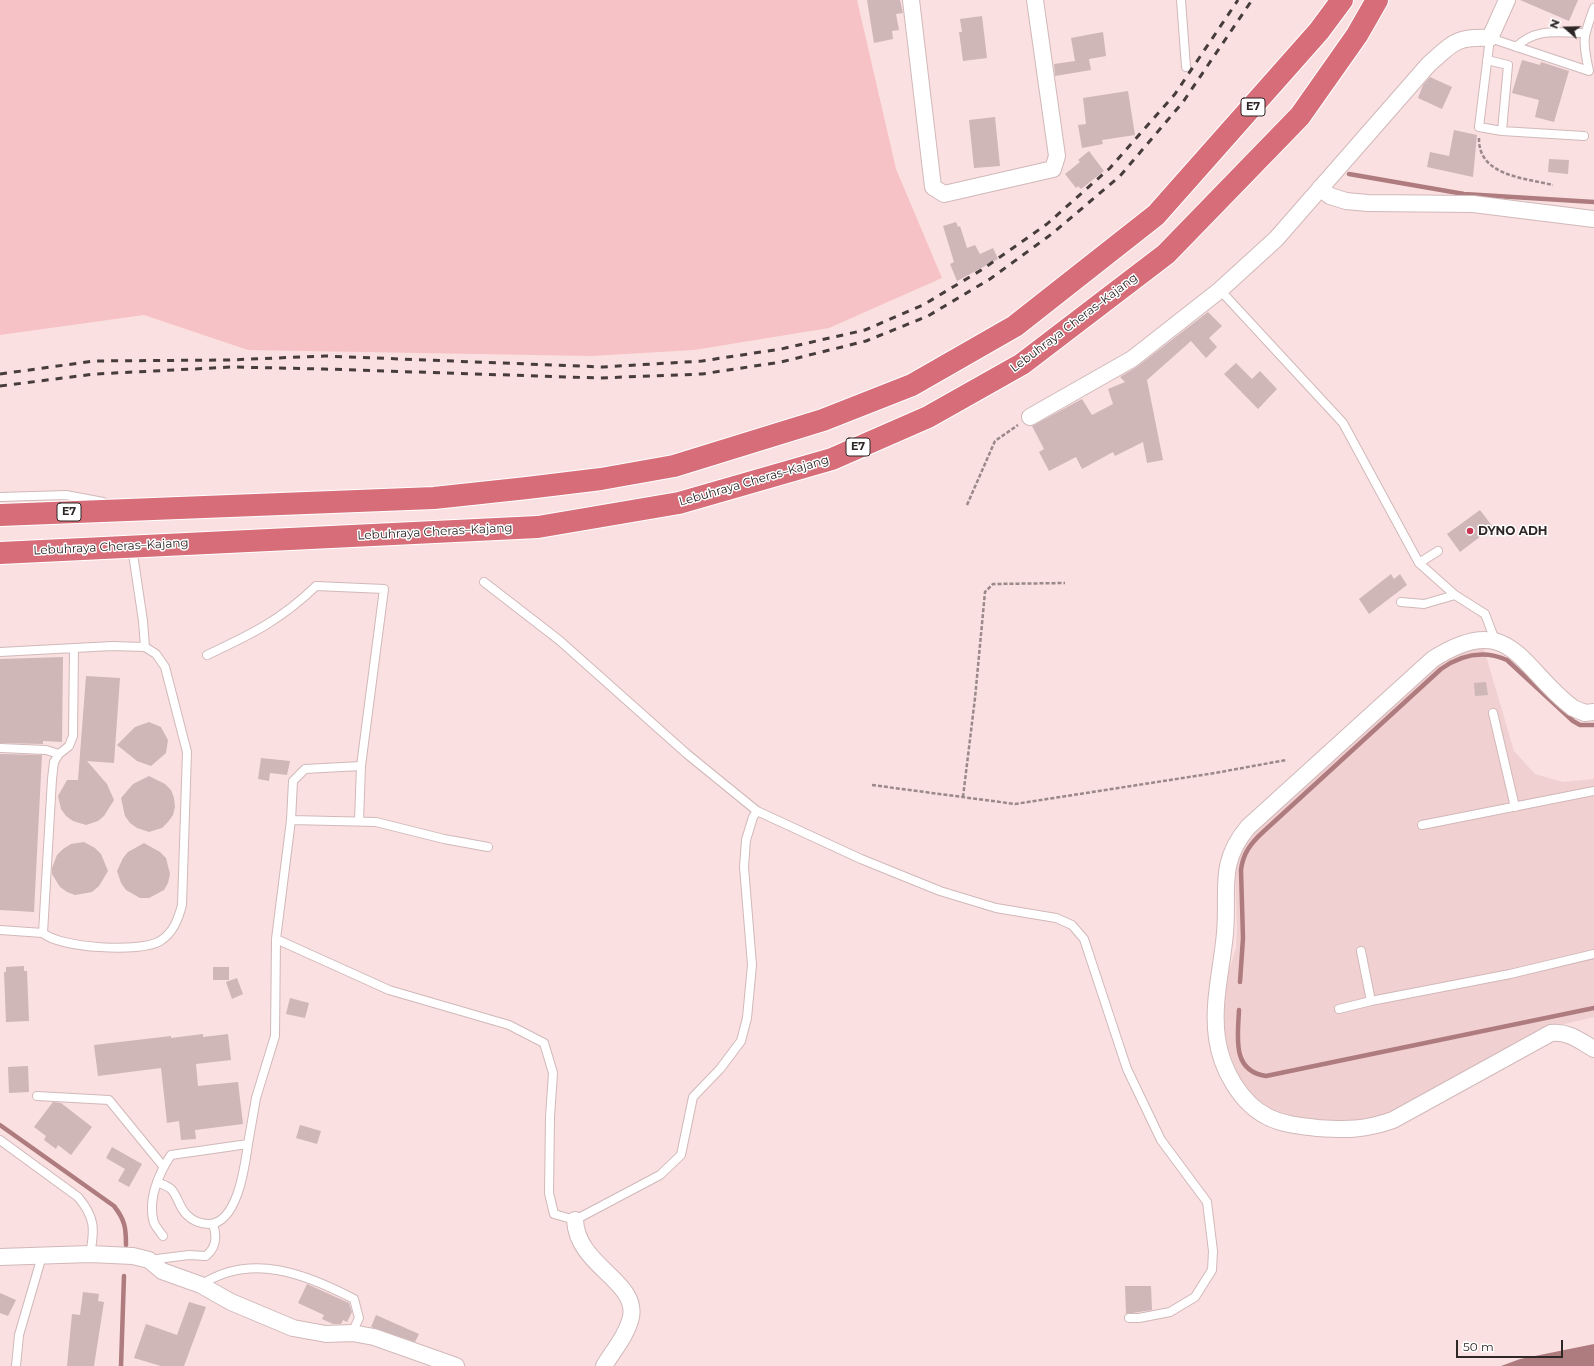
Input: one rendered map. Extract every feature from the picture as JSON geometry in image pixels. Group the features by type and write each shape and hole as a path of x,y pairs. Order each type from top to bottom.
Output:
{"highway":[{"path":"1319,31 1333,0"},
{"name":"E7","path":"0,515 137,509 184,509 434,498 601,479 674,466 823,420 912,385 1015,326 1156,215 1319,31 1342,0"},
{"name":"Lebuhraya Cheras–Kajang","path":"0,552 538,527 679,504 832,459 928,417 1022,364 1166,254 1300,116 1357,35 1377,0"},
{"path":"1357,35 1382,0"}],"street":[{"path":"911,0 933,187 944,194 1053,169 1057,156 1035,0"},
{"path":"1030,417 1132,359 1220,290 1276,239 1429,64 1453,42 1470,37 1490,38 1507,0"},
{"path":"1320,188 1330,196 1346,202 1368,204 1473,204 1594,219"},
{"path":"1594,712 1585,713 1573,708 1516,651 1495,640 1484,638 1470,641 1444,651 1433,659 1254,821 1240,836 1228,861 1226,875 1226,922 1218,976 1216,1019 1220,1055 1235,1086 1245,1098 1268,1117 1297,1126 1347,1130 1376,1126 1393,1120 1551,1033 1561,1032 1570,1034 1594,1049"},
{"path":"575,1220 575,1231 579,1242 588,1254 628,1294 632,1306 631,1318 626,1331 604,1366"},
{"path":"0,1257 90,1254 126,1256 150,1260 162,1271 201,1285 231,1302 293,1328 326,1334 352,1333 393,1343 456,1366"}],"lane":[{"path":"1181,0 1186,66"},
{"path":"1584,136 1502,131 1479,127 1490,38 1589,70 1583,46 1585,33 1594,8"},
{"path":"1516,47 1526,38 1542,32 1585,33"},
{"path":"1487,60 1508,65 1502,131"},
{"path":"1220,290 1343,423 1418,563 1455,595 1484,614 1495,640"},
{"path":"0,497 66,495 137,509"},
{"path":"132,546 143,621 145,647"},
{"path":"1418,563 1438,551"},
{"path":"484,582 559,640 687,754 757,811 861,859 940,891 996,908 1056,918 1072,925 1084,939 1127,1069 1161,1140 1207,1202 1213,1251 1212,1270 1195,1296 1170,1312 1139,1318 1129,1318"},
{"path":"207,655 256,632 295,607 316,586 384,589 361,766 359,821"},
{"path":"1401,602 1424,604 1455,595"},
{"path":"0,652 112,646 145,647 156,654 165,667 187,752 182,906 178,919 171,931 160,941 150,946 128,949 61,942 43,933 0,930"},
{"path":"43,933 54,762 60,754 70,746 73,736 74,648"},
{"path":"1493,714 1515,807"},
{"path":"0,748 46,750 60,754"},
{"path":"157,1182 171,1189 186,1214 193,1221 203,1224 213,1224 222,1218 238,1194 256,1098 275,1036 276,939 293,781 305,769 361,766"},
{"path":"1422,825 1594,791"},
{"path":"276,939 389,990 509,1025 544,1043 553,1073 550,1117 549,1193 554,1214 575,1220 660,1175 682,1155 693,1097 720,1069 741,1040 747,1018 752,965 744,867 746,840 753,817 757,811"},
{"path":"290,820 376,822 488,847"},
{"path":"1361,951 1371,1001"},
{"path":"1339,1009 1371,1001 1510,974 1594,954"},
{"path":"37,1096 109,1100 163,1166"},
{"path":"0,1140 78,1197 88,1208 93,1221 93,1237 90,1254"},
{"path":"162,1236 154,1223 152,1204 157,1182 163,1166 172,1155 248,1144"},
{"path":"150,1260 189,1255 206,1256 213,1250 216,1234 213,1224"},
{"path":"16,1366 19,1335 42,1256"},
{"path":"201,1285 216,1275 254,1266 282,1270 308,1278 354,1299 358,1318 352,1333"}],"path":[{"path":"1479,127 1479,149 1489,165 1504,174 1553,184"},
{"path":"967,505 995,441 1030,417"},
{"path":"962,797 975,698 985,592 993,584 1065,583"},
{"path":"872,785 1015,804 1208,774 1286,760"}],"shaded area":[{"path":"0,0 857,0 896,169 942,278 829,328 694,350 591,356 248,350 144,315 0,335"},
{"path":"1470,649 1484,649 1514,751 1535,774 1563,782 1594,779 1594,1017 1544,1029 1387,1115 1346,1124 1292,1118 1271,1110 1251,1093 1237,1073 1228,1048 1224,1027 1226,981 1236,948 1237,927 1235,866 1247,837 1440,662"},
{"path":"1594,1344 1594,1366 1501,1366 1520,1359"}],"building":[{"path":"867,0 900,0 903,13 896,14 899,30 892,31 893,39 874,43"},
{"path":"1520,0 1578,0 1569,21"},
{"path":"982,16 987,58 963,61 959,32 962,32 960,19"},
{"path":"1103,32 1106,56 1089,59 1091,70 1055,76 1054,64 1075,61 1071,38"},
{"path":"1522,60 1540,65 1541,62 1569,71 1554,122 1535,117 1539,100 1512,93"},
{"path":"1430,77 1452,87 1442,109 1418,98 1423,85"},
{"path":"1128,91 1135,135 1102,140 1103,144 1082,148 1078,125 1086,124 1083,98"},
{"path":"995,117 1000,166 974,168 969,120"},
{"path":"1454,130 1477,135 1473,177 1427,167 1430,152 1449,156"},
{"path":"1089,151 1104,171 1081,189 1078,186 1076,188 1065,174 1080,162 1078,160"},
{"path":"1549,159 1569,160 1568,174 1548,172"},
{"path":"956,222 958,227 960,226 967,248 975,245 980,254 993,248 998,259 957,281 950,264 954,262 943,226"},
{"path":"1208,312 1222,326 1209,338 1217,347 1206,358 1191,341 1147,380 1163,460 1147,463 1143,442 1115,456 1113,452 1082,469 1076,457 1049,471 1039,452 1044,449 1032,426 1082,399 1092,415 1113,404 1108,389 1125,382 1120,377 1138,366"},
{"path":"1236,363 1252,379 1260,371 1277,389 1258,409 1224,374"},
{"name":"DYNO ADH","path":"1480,510 1493,527 1460,552 1447,534"},
{"path":"1391,574 1394,579 1400,574 1407,585 1369,614 1359,599"},
{"path":"63,657 62,742 43,741 43,744 0,743 0,659"},
{"path":"86,676 120,678 114,763 87,761 107,784 114,800 104,816 98,821 86,825 73,821 66,816 61,809 58,796 67,780 78,780"},
{"path":"1486,682 1488,695 1475,696 1474,683"},
{"path":"149,722 161,727 168,740 166,753 151,766 137,761 117,745 135,727"},
{"path":"0,754 42,755 34,912 0,910"},
{"path":"261,758 290,761 287,775 270,773 269,781 258,779"},
{"path":"149,776 165,784 171,790 175,807 173,815 162,828 149,832 137,828 130,823 125,816 121,798 133,784"},
{"path":"84,842 95,848 101,854 108,871 99,886 92,892 75,895 60,887 52,874 52,868 57,855 63,849 71,844"},
{"path":"144,843 160,852 166,858 170,874 168,883 164,890 149,898 140,898 126,890 121,883 117,871 123,858 128,852"},
{"path":"24,966 24,971 27,971 29,1021 6,1022 4,972 6,972 6,967"},
{"path":"213,967 229,967 229,980 213,980"},
{"path":"237,978 243,994 232,999 226,982"},
{"path":"290,998 309,1003 305,1018 286,1014"},
{"path":"203,1034 203,1037 228,1034 231,1060 196,1064 198,1086 238,1082 243,1124 195,1130 196,1139 181,1140 179,1121 167,1123 161,1068 98,1076 94,1045 171,1036 171,1038"},
{"path":"28,1066 29,1092 9,1093 8,1067"},
{"path":"53,1102 61,1103 92,1127 71,1155 58,1145 56,1149 44,1140 46,1136 34,1127"},
{"path":"300,1125 321,1131 317,1144 296,1138"},
{"path":"112,1147 142,1164 129,1187 118,1181 125,1169 106,1158"},
{"path":"307,1284 349,1303 352,1312 347,1322 343,1320 341,1324 333,1324 322,1319 324,1315 298,1303"},
{"path":"1125,1286 1151,1286 1152,1310 1126,1314"},
{"path":"83,1292 99,1294 98,1301 104,1302 94,1366 67,1366 72,1314 80,1315"},
{"path":"0,1293 16,1300 8,1316 0,1313"},
{"path":"189,1302 206,1307 184,1366 161,1366 134,1358 146,1324 177,1335"},
{"path":"376,1315 419,1334 415,1342 371,1327"}],"waterway":[{"path":"1349,174 1464,194 1594,202"},
{"path":"1240,982 1243,938 1241,870 1248,849 1263,832 1441,669 1465,657 1490,655 1507,660 1573,721 1580,725 1594,725"},
{"path":"1239,1010 1238,1041 1242,1060 1247,1067 1255,1073 1266,1076 1594,1008"},
{"path":"0,1125 114,1206 121,1216 124,1224 126,1245"},
{"path":"121,1366 124,1276"}],"railway":[{"path":"0,374 94,361 229,360 325,356 603,367 702,361 781,349 865,330 923,305 983,269 1047,224 1110,168 1175,94 1238,0"},
{"path":"0,386 95,374 232,367 599,378 702,374 781,362 866,341 928,316 990,279 1053,233 1120,176 1183,102 1252,0"}],"place":[{"name":"DYNO ADH","path":"1470,531"}]}
